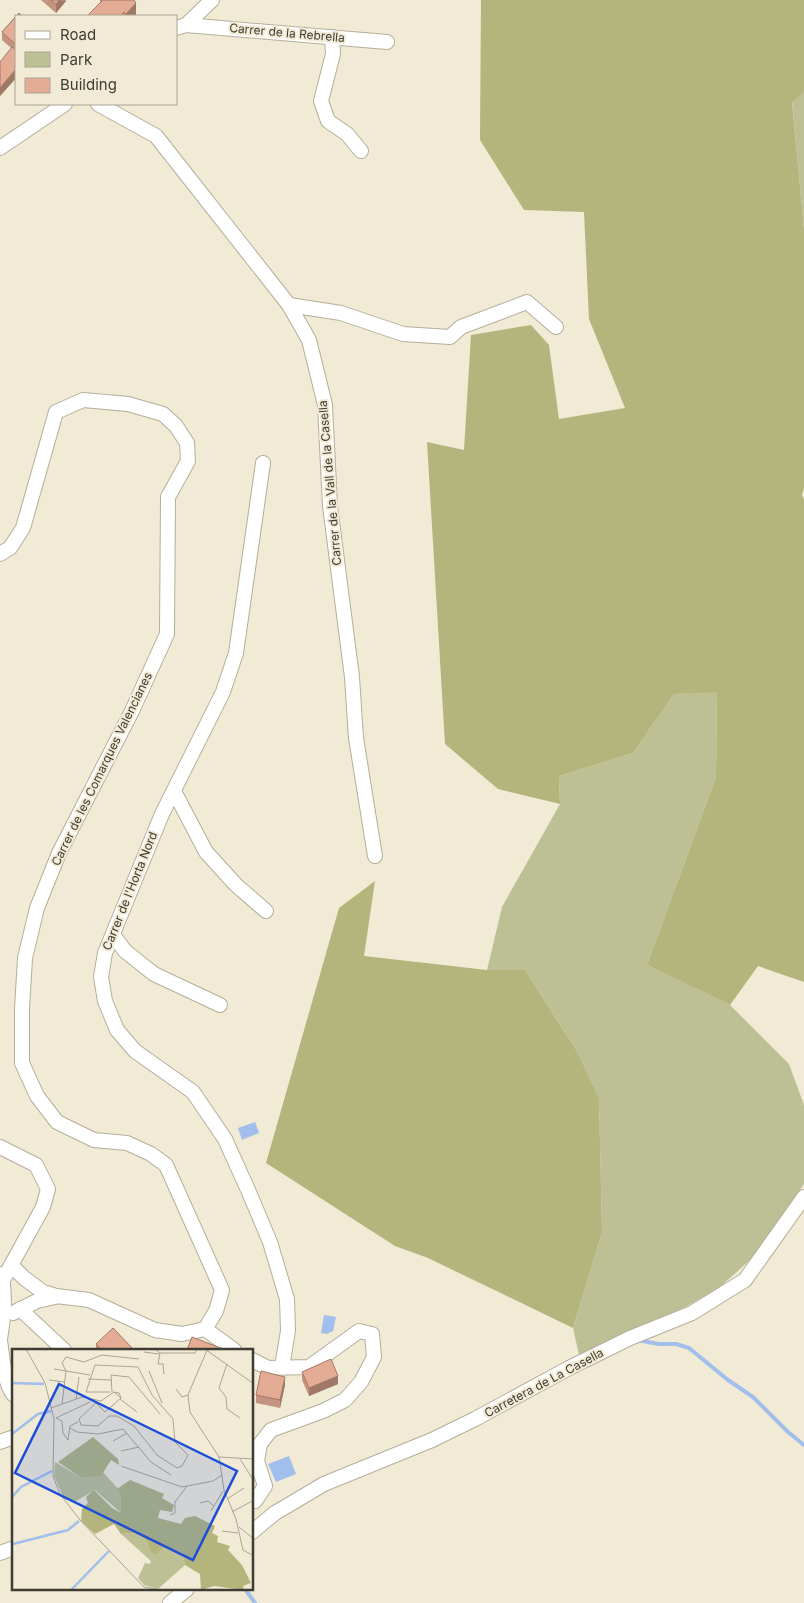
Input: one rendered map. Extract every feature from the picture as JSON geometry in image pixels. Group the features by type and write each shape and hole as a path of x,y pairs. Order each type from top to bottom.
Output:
{"street":[{"path":"181,26 212,0"},
{"name":"Carrer de la Rebrella","path":"181,26 388,42"},
{"path":"332,37 333,54 322,101 328,120 347,134 361,151"},
{"path":"0,148 64,105"},
{"name":"Carrer de la Vall de la Casella","path":"100,105 156,136 289,305 309,340 325,406 330,506 352,677 356,738 375,856"},
{"path":"289,305 340,313 403,334 450,337 461,327 527,302 556,327"},
{"name":"Carrer de les Comarques Valencianes","path":"0,554 10,548 23,528 56,412 83,400 128,404 162,414 176,426 187,443 188,461 168,497 167,634 132,711 58,853 37,908 25,958 22,1009 22,1063 36,1096 58,1122 94,1140 127,1143 151,1154 166,1165 222,1290 216,1312 205,1329"},
{"name":"Carrer de l'Horta Nord","path":"262,463 236,653 223,692 162,814 105,953 101,977 105,1001 116,1030 135,1050 193,1092 224,1139 270,1242 287,1299 288,1331 282,1368"},
{"path":"174,791 206,852 236,885 266,911"},
{"path":"113,935 125,952 154,974 220,1004"},
{"path":"0,1147 36,1164 48,1189 44,1207 5,1273 1,1331 8,1391"},
{"name":"Carretera de La Casella","path":"254,1530 274,1513 324,1484 432,1440 630,1338 692,1313 745,1280 804,1197"},
{"path":"5,1273 24,1278 43,1292 56,1296 89,1300 155,1330 182,1334 205,1329 233,1349"},
{"path":"1,1331 20,1309 37,1301 56,1296"},
{"path":"20,1309 63,1349"},
{"path":"254,1361 268,1368 309,1367 359,1331 372,1334 374,1357 361,1382 345,1400 323,1411 271,1430 260,1444 257,1461 265,1486 254,1501"},
{"path":"0,1442 12,1438"},
{"path":"0,1553 12,1549"},
{"path":"170,1603 186,1590"}],"green space":[{"path":"481,0 804,0 804,92 792,102 804,229 804,488 802,495 804,499 804,982 758,966 730,1005 647,965 716,777 717,692 674,694 633,753 559,776 560,804 498,789 445,744 427,442 464,450 471,335 531,325 549,345 559,419 625,408 589,319 584,212 524,210 480,140"},
{"path":"804,92 804,229 792,101"},
{"path":"717,691 716,777 647,965 730,1005 789,1064 804,1105 804,1184 750,1260 719,1288 687,1306 579,1355 573,1328 602,1232 599,1098 578,1053 525,970 487,970 502,907 560,804 559,776 633,753 674,694"},
{"path":"375,881 364,956 487,970 525,970 578,1053 599,1098 602,1232 573,1328 428,1258 395,1246 266,1163 339,908"}],"water":[{"path":"255,1122 259,1133 242,1140 238,1128"},
{"path":"324,1315 336,1317 333,1331 327,1334 321,1333"},
{"path":"289,1456 296,1474 276,1482 268,1464"}],"building":[{"path":"51,0 59,0 56,4"},
{"path":"134,0 136,3 126,14 124,12 121,15 88,15 102,1"},
{"path":"15,17 15,44 2,32"},
{"path":"12,47 15,49 15,70 0,88 0,62"},
{"path":"113,1328 133,1349 101,1349 96,1344"},
{"path":"192,1337 223,1349 187,1349"},
{"path":"331,1359 338,1376 309,1388 302,1372"},
{"path":"261,1371 285,1377 280,1400 256,1395"}],"waterway":[{"path":"637,1340 659,1344 676,1344 689,1348 728,1380 753,1397 804,1445"},
{"path":"246,1590 255,1603"}]}
